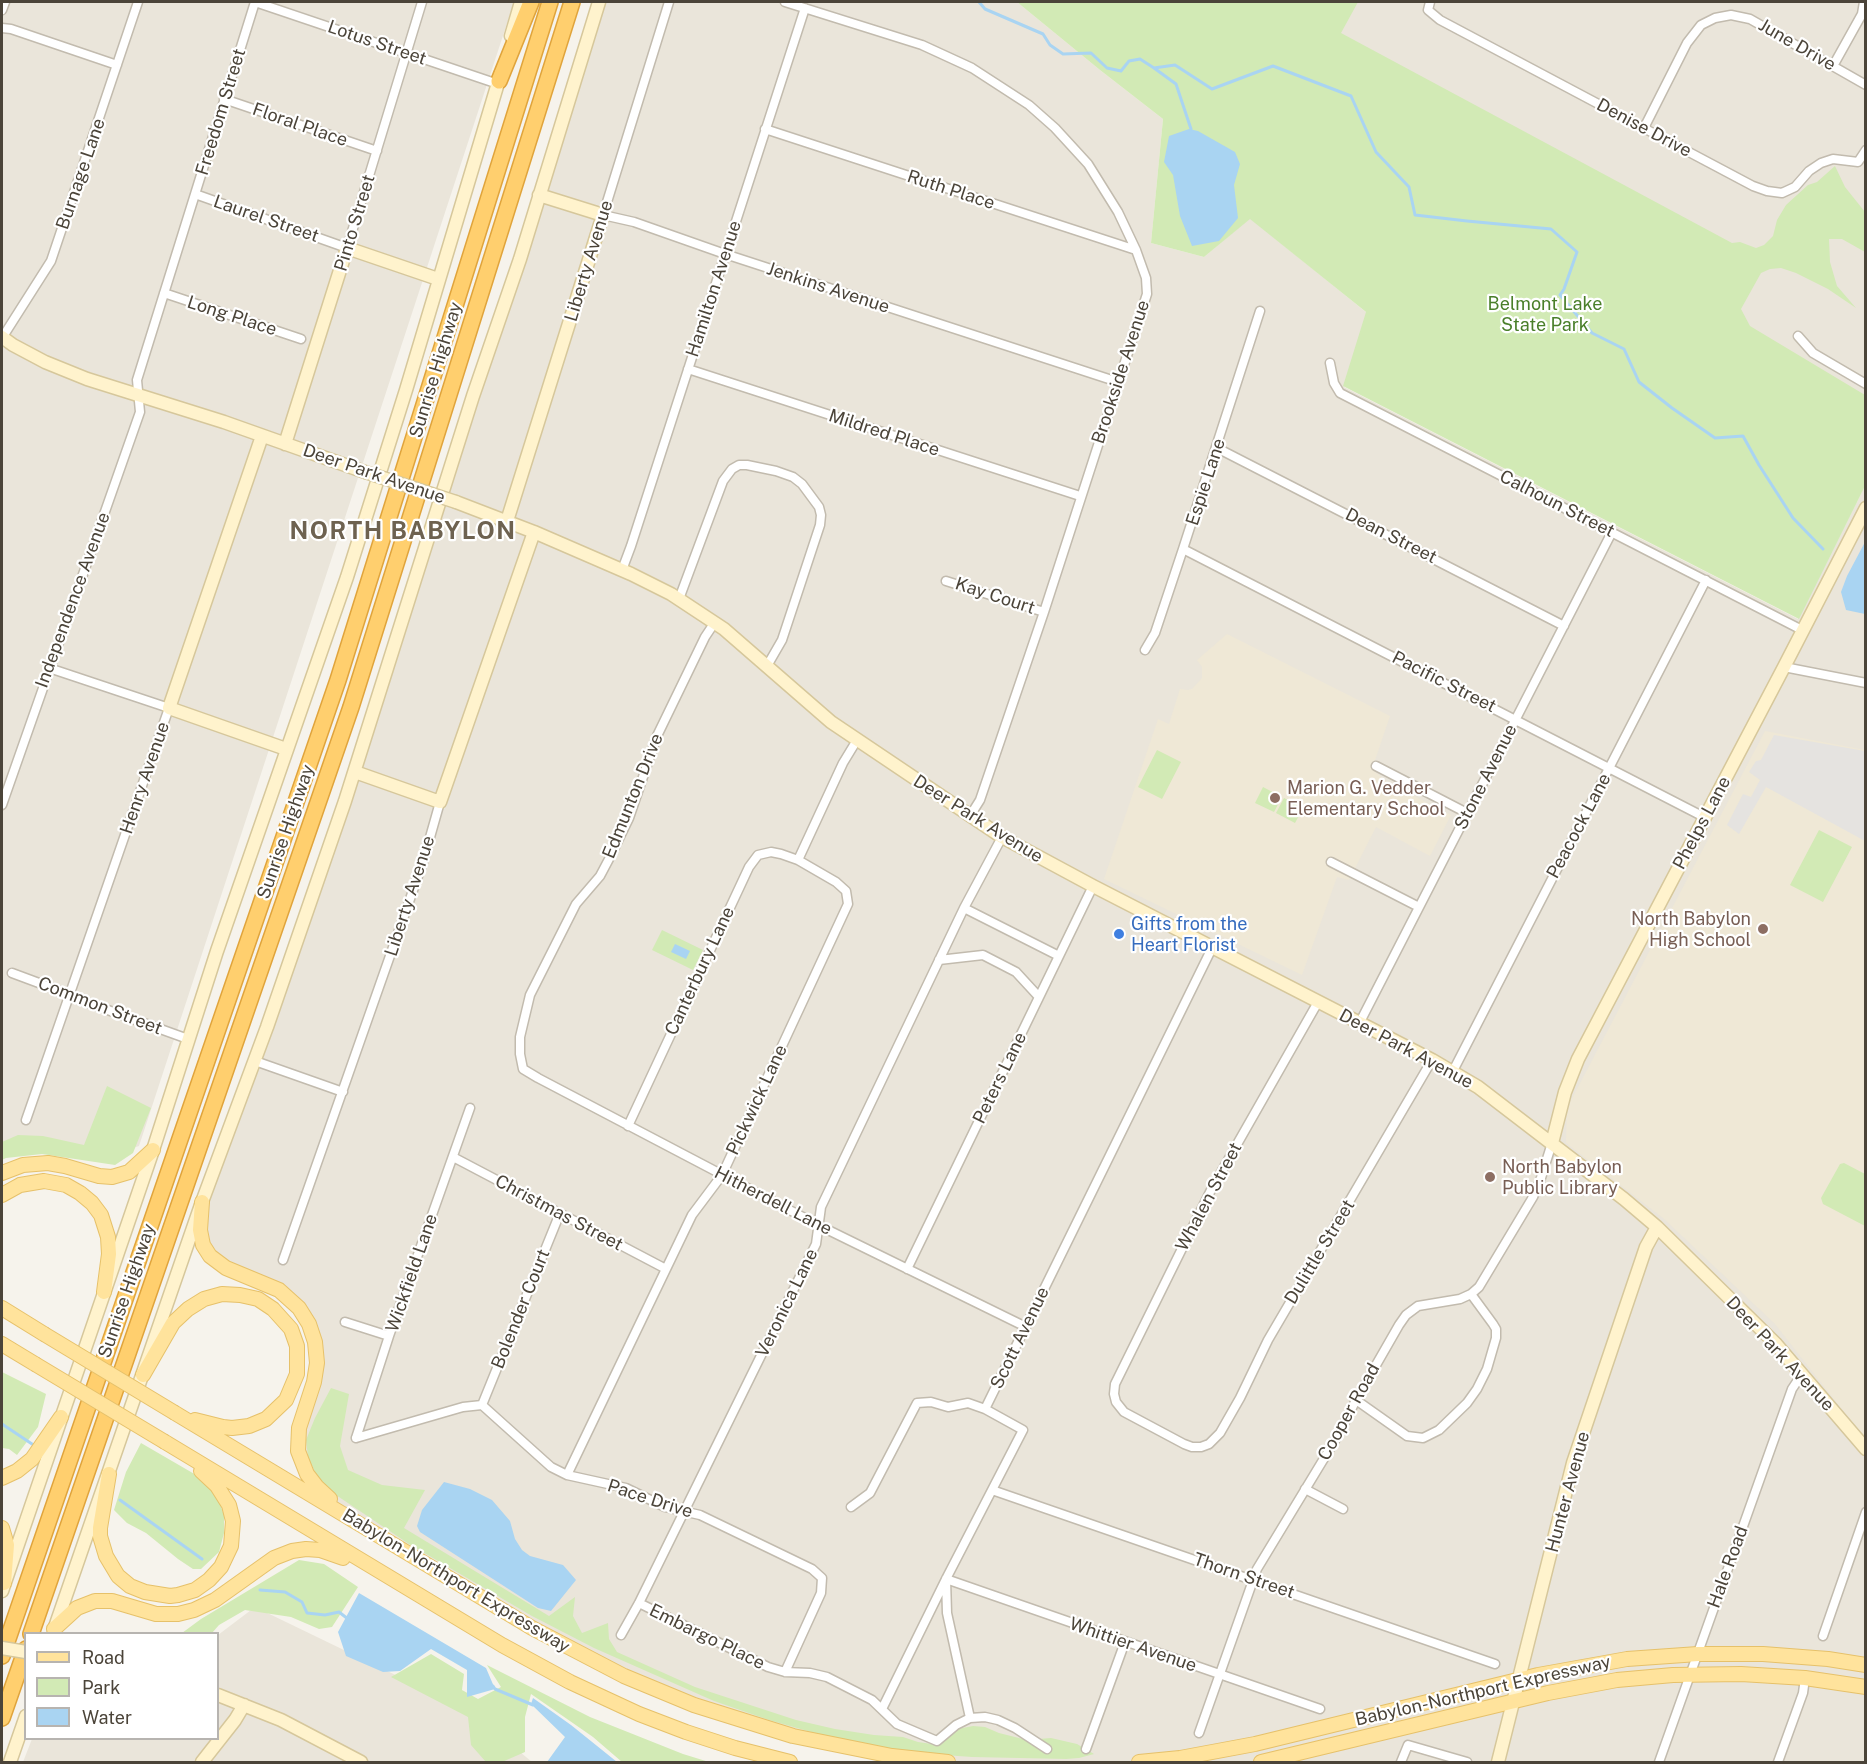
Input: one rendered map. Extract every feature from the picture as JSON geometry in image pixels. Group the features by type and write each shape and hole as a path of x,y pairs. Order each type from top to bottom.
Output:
{"highway":[{"path":"498,82 531,2"},
{"name":"Sunrise Highway","path":"2,1656 338,680 550,2"},
{"name":"Sunrise Highway","path":"32,1632 355,696 572,2"},
{"path":"2,1718 24,1657"}],"main road":[{"name":"Sunrise Highway","path":"3,1587 363,528 521,2"},
{"path":"54,1631 202,1202 255,1061 355,772 470,404 520,259 599,2"},
{"name":"Jenkins Avenue","path":"539,195 603,215"},
{"name":"Liberty Avenue","path":"507,521 603,215"},
{"name":"Laurel Street","path":"347,248 438,279"},
{"name":"Pinto Street","path":"285,444 347,248"},
{"name":"Deer Park Avenue","path":"2,337 45,362 87,379 262,436 534,531 622,570 679,599 715,622 814,709 1002,837 1212,948 1453,1071 1496,1100 1657,1227 1764,1332 1866,1449"},
{"name":"Henry Avenue","path":"169,708 262,436"},
{"name":"Phelps Lane","path":"1552,1143 1563,1100 1578,1059 1866,508"},
{"name":"Liberty Avenue","path":"440,802 534,531"},
{"path":"169,708 286,749"},
{"path":"355,772 440,802"},
{"path":"2,1173 23,1164 48,1162 99,1176 112,1177 129,1172 153,1150"},
{"path":"2,1196 20,1185 44,1180 66,1185 80,1192 92,1203 101,1215 108,1237 109,1254 104,1292"},
{"path":"202,1202 200,1230 203,1245 210,1256 226,1268 279,1290 299,1308 309,1324 315,1342 317,1363 314,1382 299,1428 297,1444 300,1459 307,1474 317,1487 362,1526"},
{"name":"Hunter Avenue","path":"1498,1762 1578,1448 1646,1247 1657,1227"},
{"path":"142,1374 173,1323 188,1309 204,1299 230,1294 249,1296 266,1304 286,1322 297,1346 297,1374 286,1400 273,1414 258,1423 232,1428 175,1413"},
{"path":"2,1300 22,1321"},
{"name":"Babylon-Northport Expressway","path":"2,1308 548,1637 616,1673 719,1714 792,1736 876,1753 948,1762"},
{"name":"Babylon-Northport Expressway","path":"2,1344 517,1654 593,1693 686,1732 790,1762"},
{"path":"2,1354 35,1364"},
{"path":"2,1478 17,1471 32,1459 61,1417"},
{"path":"109,1474 100,1536 106,1556 114,1570 124,1581 145,1593 170,1596 187,1593 202,1586 221,1567 231,1546 233,1530 226,1499 217,1486 185,1454"},
{"path":"2,1528 7,1545 3,1587"},
{"path":"54,1631 77,1608 94,1601 112,1601 156,1614 177,1614 194,1610 215,1600 274,1558 298,1550 327,1551 402,1585"},
{"path":"2,1648 24,1651"},
{"name":"Babylon-Northport Expressway","path":"1139,1762 1180,1758 1255,1744 1520,1680 1608,1662 1698,1653 1785,1654 1866,1665"},
{"name":"Babylon-Northport Expressway","path":"1261,1762 1594,1684 1691,1674 1752,1674 1805,1678 1866,1687"},
{"path":"219,1695 292,1726 361,1762"},
{"path":"202,1762 244,1706"},
{"path":"10,1762 24,1722"}],"street":[{"path":"2,10 4,2"},
{"name":"Burnage Lane","path":"2,337 51,261 138,2"},
{"name":"Lotus Street","path":"255,2 498,82"},
{"name":"Freedom Street","path":"138,394 136,380 255,2"},
{"name":"Pinto Street","path":"347,248 422,2"},
{"name":"Liberty Avenue","path":"603,215 669,2"},
{"name":"Brookside Avenue","path":"785,2 922,45 972,68 1029,105 1055,128 1088,164 1118,212 1146,278 1147,294 1044,612 980,800 970,816"},
{"name":"Denise Drive","path":"1430,2 1428,10 1440,20 1753,186 1767,191 1782,193 1795,187 1809,171 1833,159 1858,162 1866,150"},
{"path":"1833,66 1862,15 1864,2"},
{"name":"Hamilton Avenue","path":"622,570 804,8"},
{"name":"June Drive","path":"1644,128 1687,43 1701,25 1715,18 1731,15 1750,18 1866,85"},
{"path":"2,28 11,29 117,65"},
{"name":"Floral Place","path":"224,99 377,151"},
{"name":"Ruth Place","path":"765,129 1136,250"},
{"name":"Laurel Street","path":"195,194 347,248"},
{"name":"Jenkins Avenue","path":"603,215 634,222 725,254 1118,382"},
{"name":"Long Place","path":"164,293 301,339"},
{"name":"Espie Lane","path":"1145,650 1155,633 1260,311"},
{"path":"1798,336 1813,353 1866,384"},
{"name":"Calhoun Street","path":"1330,363 1334,383 1340,393 1803,630"},
{"name":"Mildred Place","path":"688,369 1080,496"},
{"name":"Independence Avenue","path":"2,805 140,412 138,394"},
{"name":"Dean Street","path":"1217,448 1564,626"},
{"path":"679,599 723,481 732,469 738,465 747,465 793,477 802,484 819,507 821,515 782,640 767,666"},
{"name":"Stone Avenue","path":"1360,1022 1612,532"},
{"name":"Pacific Street","path":"1183,549 1704,817"},
{"name":"Kay Court","path":"946,580 1044,612"},
{"name":"Peacock Lane","path":"1453,1071 1706,580"},
{"name":"Edmunton Drive","path":"524,1069 520,1053 520,1038 530,994 576,904 600,876 614,851 629,818 657,736 705,637 715,622"},
{"path":"49,668 169,708"},
{"path":"1784,668 1866,683"},
{"name":"Henry Avenue","path":"26,1120 169,708"},
{"path":"798,860 846,757 857,740"},
{"path":"1376,766 1467,813"},
{"name":"Liberty Avenue","path":"283,1260 423,862 440,802"},
{"name":"Veronica Lane","path":"621,1635 639,1603 816,1244 821,1207 964,908 1002,837"},
{"name":"Canterbury Lane","path":"628,1126 749,867 758,855 771,852 798,860"},
{"name":"Pickwick Lane","path":"567,1475 692,1215 722,1175 848,904 846,891 836,882 798,860"},
{"path":"1330,862 1419,906"},
{"name":"Peters Lane","path":"907,1269 1093,886"},
{"path":"964,908 1059,956"},
{"name":"Scott Avenue","path":"882,1709 1023,1430 985,1409 1212,948"},
{"path":"939,960 983,956 1016,972 1039,997"},
{"name":"Common Street","path":"12,974 188,1039"},
{"name":"Whalen Street","path":"1209,1444 1196,1448 1184,1444 1127,1414 1115,1398 1114,1389 1211,1190 1318,1002"},
{"name":"Dulittle Street","path":"1209,1444 1220,1433 1237,1405 1268,1340 1432,1060"},
{"path":"255,1061 343,1092"},
{"name":"Hitherdell Lane","path":"524,1069 820,1226 1026,1327"},
{"name":"Wickfield Lane","path":"470,1108 389,1336 356,1438 463,1407 482,1405"},
{"path":"1356,1400 1407,1436 1423,1438 1439,1430 1467,1403 1487,1369 1496,1338 1496,1329 1471,1294 1490,1271 1533,1197 1552,1143"},
{"name":"Christmas Street","path":"453,1156 666,1269"},
{"name":"Bolender Court","path":"482,1405 560,1213"},
{"name":"Cooper Road","path":"1199,1733 1252,1579 1337,1437 1399,1325 1410,1311 1423,1304 1460,1299 1471,1294"},
{"path":"345,1322 389,1336"},
{"name":"Hale Road","path":"1659,1762 1792,1389 1802,1374"},
{"path":"851,1507 870,1494 917,1403 931,1402 948,1407 968,1403 985,1409"},
{"name":"Pace Drive","path":"482,1405 551,1467 567,1475 626,1488 665,1507 700,1515 812,1569 822,1578 821,1593 785,1672"},
{"path":"1305,1489 1343,1509"},
{"name":"Thorn Street","path":"992,1490 1496,1664"},
{"path":"1823,1636 1866,1512"},
{"path":"946,1579 946,1613 970,1718 985,1717 998,1720 1047,1749"},
{"name":"Whittier Avenue","path":"946,1579 1320,1710"},
{"name":"Embargo Place","path":"639,1603 768,1667 785,1672 810,1673 827,1677 873,1700 897,1724 937,1741 956,1725 970,1718"},
{"path":"1086,1749 1125,1642"},
{"path":"1778,1762 1803,1693 1805,1678"},
{"path":"1401,1762 1408,1745 1467,1762"}],"shaded area":[{"path":"2,2 514,2 139,1146 100,1159 19,1139 2,1149"},
{"path":"599,2 1017,2 1163,119 1151,243 1204,257 1250,218 1367,313 1344,387 1798,619 1865,486 1865,1762 948,1762 841,1747 624,1676 362,1526 322,1492 300,1459 316,1372 299,1308 210,1256 202,1202 267,1027"},
{"path":"1333,2 1865,2 1865,426 1335,56"},
{"name":"Marion G. Vedder Elementary School","path":"1227,634 1390,716 1372,769 1387,782 1451,815 1430,856 1376,827 1349,880 1337,877 1302,975 1104,879 1158,719 1169,724 1180,689 1192,689 1202,678 1202,667 1197,660"},
{"name":"North Babylon High School","path":"1765,731 1865,750 1865,1439 1775,1324 1663,1218 1566,1143 1567,1108"},
{"path":"1774,735 1865,751 1865,841 1766,787 1739,834 1727,825 1743,794 1751,797 1760,780 1749,772 1756,761 1761,760"},
{"path":"255,1607 472,1712 532,1762 23,1762 32,1740 219,1740 219,1634"}],"green space":[{"name":"Belmont Lake State Park","path":"1017,2 1358,2 1341,33 1732,243 1740,242 1756,248 1764,245 1773,236 1777,220 1786,205 1808,185 1817,182 1835,166 1845,187 1865,212 1865,252 1842,239 1829,239 1830,262 1837,286 1856,308 1828,289 1781,268 1761,273 1741,309 1750,326 1865,395 1865,486 1799,619 1343,386 1366,312 1250,219 1204,257 1151,243 1163,119"},
{"path":"1157,750 1181,762 1162,799 1138,787"},
{"path":"1263,787 1282,797 1274,812 1255,803"},
{"path":"1284,798 1303,808 1295,823 1276,813"},
{"path":"1819,830 1852,847 1823,902 1790,885"},
{"path":"662,930 703,950 693,970 652,950"},
{"path":"107,1086 151,1108 133,1153 115,1165 42,1154 2,1160 2,1142 18,1135 43,1136 84,1145"},
{"path":"1844,1163 1865,1174 1865,1226 1823,1204 1821,1198 1840,1164"},
{"path":"2,1372 46,1394 38,1427 17,1455 9,1449 2,1448"},
{"path":"331,1388 349,1394 340,1446 348,1470 382,1485 425,1490 404,1528 549,1616 575,1597 573,1616 582,1633 608,1623 609,1639 617,1652 695,1687 796,1720 835,1729 903,1737 932,1744 938,1743 957,1729 973,1726 985,1727 1027,1740 1051,1738 1077,1744 1094,1754 1066,1759 972,1757 916,1753 846,1742 769,1720 714,1701 594,1648 532,1616 409,1544 333,1493 317,1476 308,1457 306,1440"},
{"path":"141,1443 203,1479 214,1488 224,1515 224,1533 219,1552 201,1569 193,1569 178,1559 146,1533 127,1523 114,1510 126,1472"},
{"path":"299,1560 324,1564 358,1587 332,1627 319,1629 291,1617 245,1610 219,1625 213,1632 183,1632"},
{"path":"431,1654 464,1674 462,1690 478,1699 501,1687 487,1665 590,1717 709,1762 622,1762 593,1737 531,1694 525,1717 525,1752 502,1762 486,1762 471,1745 468,1717 391,1677"}],"water":[{"path":"1189,129 1198,131 1235,152 1240,164 1234,185 1238,218 1219,241 1192,246 1180,216 1173,175 1164,162 1169,136"},
{"path":"1865,542 1865,614 1846,610 1841,592"},
{"path":"675,944 690,951 686,959 671,952"},
{"path":"444,1482 470,1489 492,1500 510,1521 515,1539 522,1550 530,1556 563,1565 576,1580 551,1611 538,1608 420,1532 417,1526 422,1510"},
{"path":"359,1593 486,1668 495,1689 467,1697 467,1670 431,1649 400,1671 383,1672 346,1656 338,1632"},
{"path":"533,1698 617,1762 547,1762 565,1737 531,1704"}],"waterway":[{"path":"979,2 985,9 1043,34 1050,45 1063,54 1091,53 1107,68 1121,71 1129,61 1140,59 1154,68 1175,65 1212,89 1273,66 1351,96 1376,152 1409,187 1415,215 1551,229 1577,252 1560,295 1592,333 1624,349 1639,382 1672,408 1715,438 1743,436 1793,518 1823,549"},
{"path":"1154,68 1176,84 1191,129"},
{"path":"2,1424 32,1444"},
{"path":"120,1500 202,1559"},
{"path":"260,1590 285,1592 302,1602 307,1613 325,1615 339,1612 348,1619"},
{"path":"493,1686 495,1689 533,1705"}],"place":[{"name":"Marion G. Vedder Elementary School","path":"1275,798"},
{"name":"North Babylon High School","path":"1763,929"},
{"name":"Gifts from the Heart Florist","path":"1119,934"},
{"name":"North Babylon Public Library","path":"1490,1177"}],"district":[{"name":"NORTH BABYLON","path":"403,532"}]}
